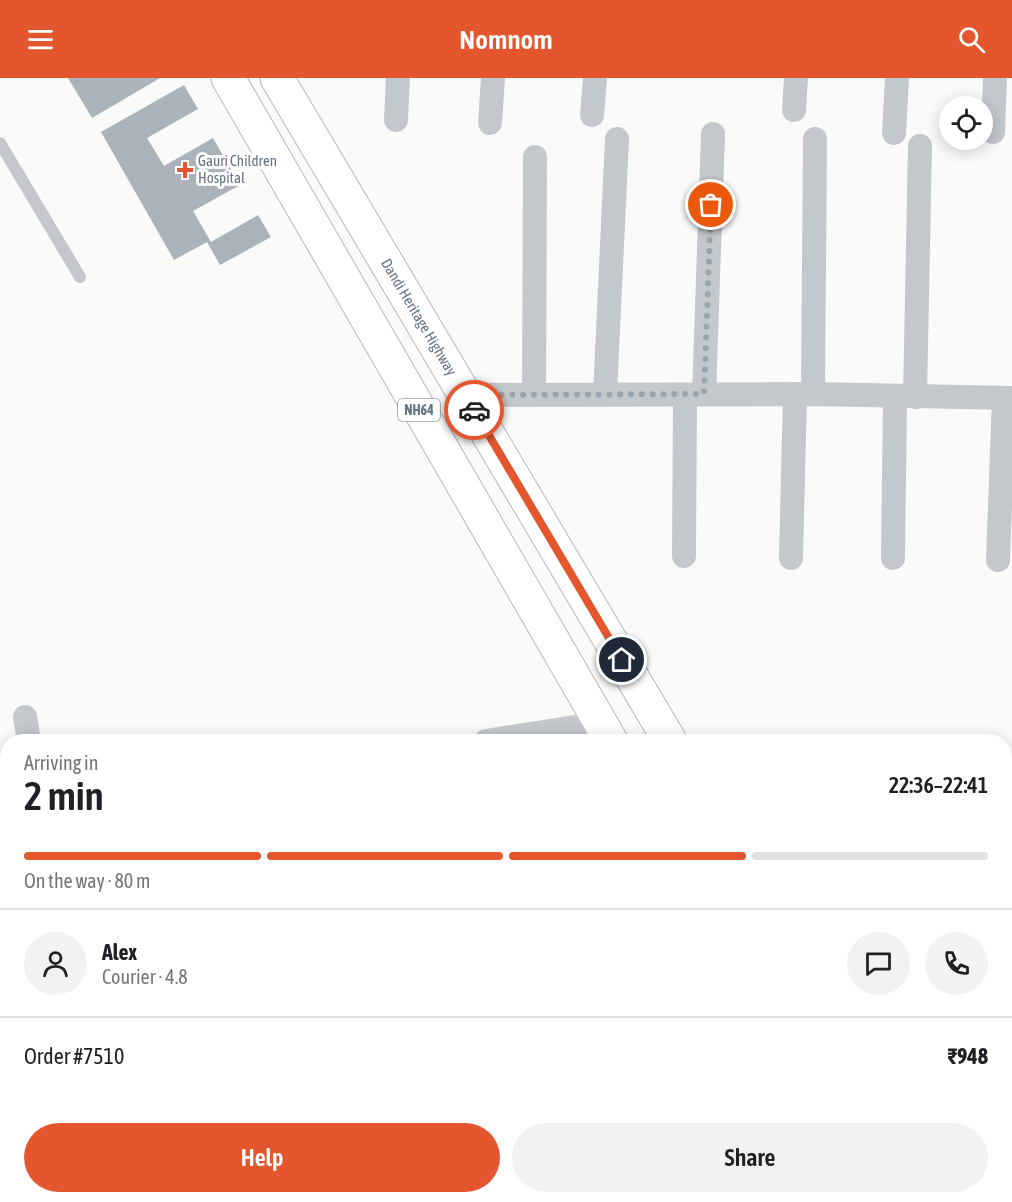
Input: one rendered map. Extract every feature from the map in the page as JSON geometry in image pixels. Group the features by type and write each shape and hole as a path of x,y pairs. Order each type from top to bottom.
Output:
{"main road":[{"name":"NH64","path":"228,78 605,732"},
{"name":"Dandi Heritage Highway","path":"277,78 666,734"}],"street":[{"path":"396,120 398,78"},
{"path":"490,123 493,78"},
{"path":"592,115 595,78"},
{"path":"794,110 796,78"},
{"path":"894,133 897,78"},
{"path":"993,132 995,78"},
{"path":"684,556 713,134"},
{"path":"605,394 617,139"},
{"path":"791,558 804,394 815,139"},
{"path":"893,558 920,146"},
{"path":"534,394 535,158"},
{"path":"465,395 804,394 1008,398 998,560"},
{"path":"24,717 28,734"},
{"path":"579,734 605,732"}],"lane":[{"path":"0,143 80,277"}],"building":[{"path":"68,78 160,78 92,118"},
{"path":"184,85 198,109 147,138 164,166 213,138 240,185 193,211 211,242 258,215 271,237 220,265 207,242 174,260 101,132"}],"way so far":[{"path":"474,410 465,395 704,394 711,205"}],"place":[{"name":"Gauri Children Hospital","path":"185,170"}],"route":[{"path":"474,410 622,660"}]}
